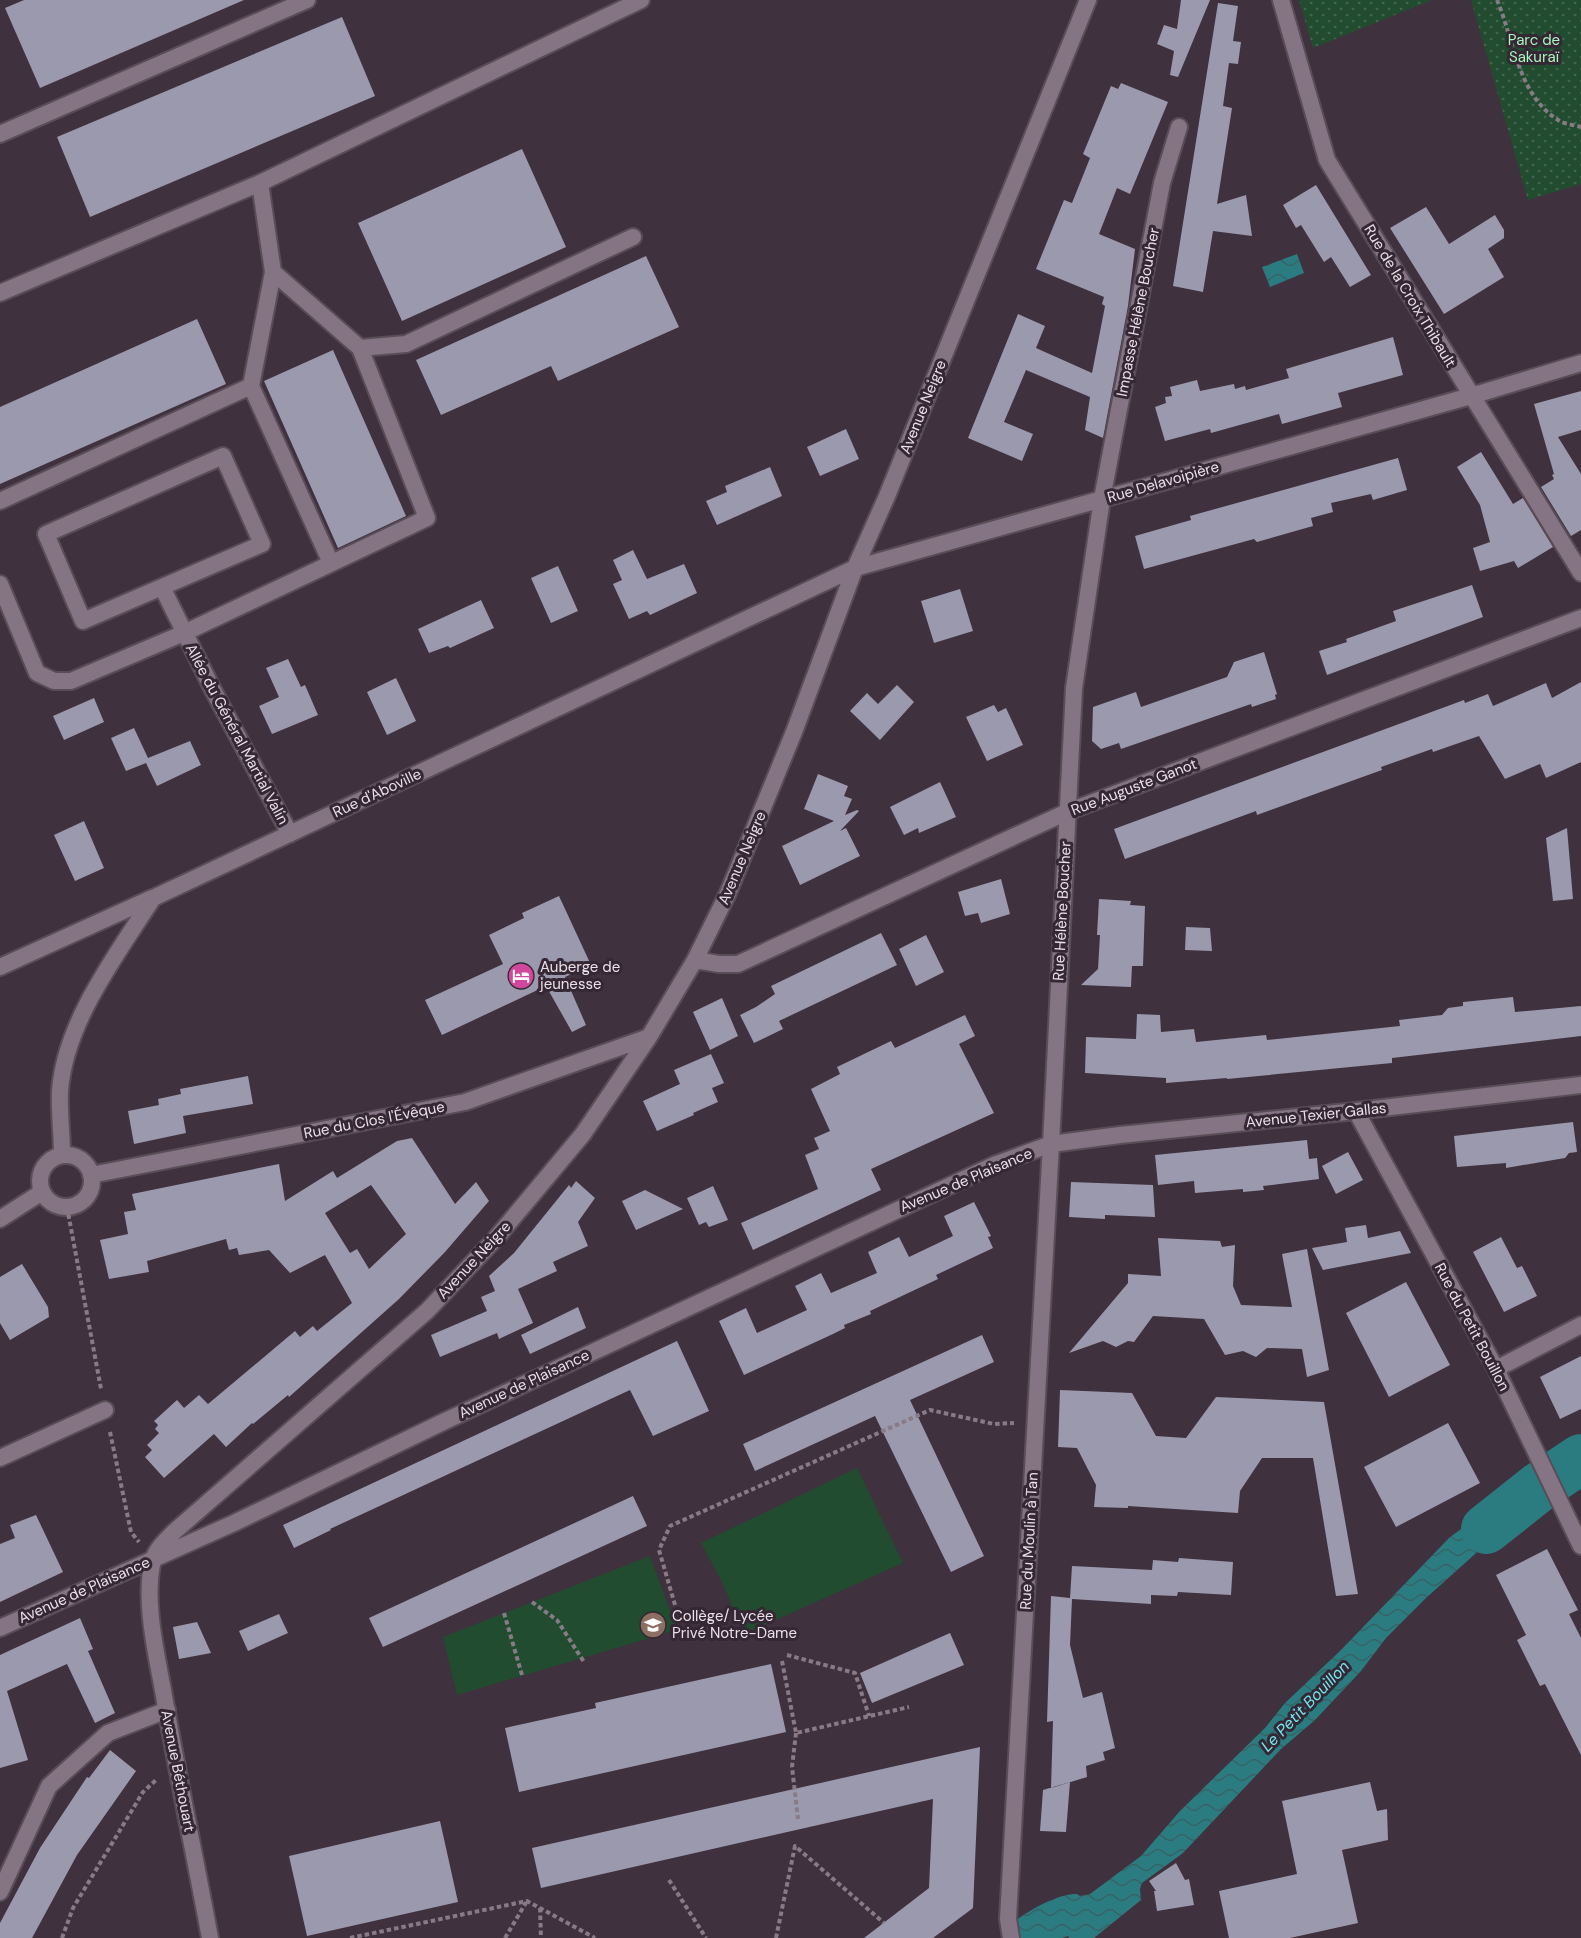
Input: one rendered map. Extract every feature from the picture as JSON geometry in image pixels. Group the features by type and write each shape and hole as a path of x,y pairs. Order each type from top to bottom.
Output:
{"street":[{"path":"0,134 307,0"},
{"path":"0,293 260,183 640,0"},
{"name":"Avenue Neigre","path":"153,1559 164,1542 175,1532 427,1311 497,1237 583,1134 649,1037 695,960 728,893 794,732 855,568 887,496 1088,0"},
{"name":"Rue de la Croix Thibault","path":"1281,0 1327,160 1581,573"},
{"name":"Impasse Hélène Boucher","path":"1102,499 1162,183 1179,127"},
{"path":"260,183 273,272 251,386 331,564"},
{"path":"360,348 406,344 633,237"},
{"path":"0,584 37,673 54,681 71,681 184,633 427,518 360,348 273,272"},
{"name":"Rue Delavoipière","path":"855,568 1472,396 1581,363"},
{"path":"0,501 251,386"},
{"path":"223,456 262,544 162,587 83,621 46,534 223,456"},
{"name":"Rue Hélène Boucher","path":"1051,1144 1074,688 1102,499"},
{"name":"Rue d'Aboville","path":"0,967 153,898 855,568"},
{"name":"Allée du Général Martial Valin","path":"162,587 290,834"},
{"name":"Rue Auguste Ganot","path":"695,960 738,964 1067,812 1581,618"},
{"path":"62,1155 60,1091 69,1045 95,989 153,898"},
{"name":"Rue du Clos l'Évêque","path":"91,1175 465,1102 649,1037"},
{"name":"Avenue Texier Gallas","path":"1051,1144 1581,1085"},
{"name":"Rue du Petit Bouillon","path":"1356,1111 1496,1369 1581,1546"},
{"name":"Rue du Moulin à Tan","path":"1011,1938 1008,1919 1051,1144"},
{"name":"Avenue de Plaisance","path":"0,1628 234,1523 454,1416 983,1170 1051,1144"},
{"path":"62,1155 70,1155 84,1162 91,1175 92,1183 87,1197 74,1205 59,1206 46,1198 42,1192 40,1184 43,1169 48,1162 62,1155"},
{"path":"0,1219 42,1192"},
{"path":"1496,1369 1581,1325"},
{"path":"0,1458 105,1410"},
{"name":"Avenue Béthouart","path":"153,1559 150,1589 152,1623 210,1938"},
{"path":"0,1892 49,1786 108,1733 167,1710"}],"path":[{"path":"1497,0 1517,58 1534,97 1559,121 1581,127"},
{"path":"675,1605 659,1550 670,1526 930,1410 994,1424 1036,1422"},
{"path":"532,1602 557,1620 584,1662"},
{"path":"504,1613 522,1676"},
{"path":"787,1655 855,1673 869,1716"},
{"path":"782,1661 796,1733 792,1767 798,1819"},
{"path":"796,1733 909,1707"},
{"path":"62,1938 73,1908 143,1792 176,1762"},
{"path":"776,1938 795,1846 884,1923"},
{"path":"669,1880 706,1938"},
{"path":"505,1938 527,1901"},
{"path":"350,1938 527,1901 595,1938"},
{"path":"540,1908 541,1938"}],"green space":[{"path":"1299,0 1432,0 1313,48"},
{"name":"Parc de Sakuraï","path":"1471,0 1581,0 1581,184 1528,200"},
{"path":"857,1468 903,1563 744,1634 722,1582 701,1543"},
{"path":"650,1556 677,1630 457,1695 443,1637"}],"water":[{"path":"1297,254 1304,273 1270,287 1262,267"},
{"path":"1581,1443 1581,1475 1571,1486 1556,1457 1559,1454 1561,1458"},
{"path":"1532,1474 1548,1504 1544,1506 1542,1504 1484,1546 1426,1598 1386,1638 1361,1671 1315,1720 1281,1749 1183,1853 1142,1883 1141,1900 1094,1938 1069,1938 1068,1936 1015,1938 1012,1923 1026,1913 1061,1896 1090,1894 1141,1856 1180,1811 1265,1728 1285,1703 1340,1651 1450,1537 1529,1481 1527,1476"}],"building":[{"path":"24,0 244,0 40,88 5,8"},
{"path":"1181,0 1210,0 1178,77 1170,75 1174,51 1157,44 1164,25 1177,29"},
{"path":"1218,3 1238,6 1233,41 1241,42 1238,64 1229,63 1223,106 1232,108 1217,204 1246,195 1252,236 1213,231 1203,292 1173,286"},
{"path":"342,17 375,96 90,217 57,137"},
{"path":"1121,83 1168,102 1130,194 1117,188 1099,234 1135,249 1128,306 1103,438 1085,430 1090,397 1026,370 1004,422 1033,434 1022,461 968,438 1018,314 1045,326 1036,348 1092,373 1105,306 1102,304 1104,297 1036,269 1064,200 1072,203 1090,158 1083,154 1111,86 1118,89"},
{"path":"522,149 566,247 402,321 358,223"},
{"path":"1316,185 1371,275 1350,287 1331,257 1324,262 1301,225 1296,228 1283,205"},
{"path":"1426,207 1449,244 1495,215 1504,230 1504,238 1488,249 1504,277 1444,314 1390,228"},
{"path":"646,256 679,327 558,381 551,366 441,415 416,360"},
{"path":"197,319 226,384 0,484 0,407"},
{"path":"1393,337 1403,375 1338,393 1342,407 1282,424 1279,414 1211,433 1210,429 1165,441 1155,407 1166,403 1165,397 1172,396 1170,387 1197,380 1200,391 1234,384 1235,389 1245,386 1246,390 1289,378 1286,369"},
{"path":"333,350 406,516 338,548 264,381"},
{"path":"1581,391 1581,430 1558,437 1581,474 1581,530 1571,536 1541,487 1554,479 1552,475 1554,474 1534,404"},
{"path":"846,429 859,459 820,476 807,447"},
{"path":"1481,452 1513,504 1523,498 1553,547 1518,568 1514,561 1480,571 1473,548 1490,542 1480,505 1457,467"},
{"path":"1398,458 1407,490 1373,500 1371,494 1331,503 1333,512 1311,518 1313,526 1257,542 1254,539 1144,569 1135,536 1191,520 1190,516"},
{"path":"770,467 782,496 717,525 706,501 727,492 725,486"},
{"path":"633,550 647,579 684,564 697,593 650,615 647,611 629,619 613,584 622,580 613,560"},
{"path":"558,566 578,611 551,623 531,578"},
{"path":"1472,585 1483,617 1327,675 1319,651 1396,621 1393,611"},
{"path":"960,589 973,631 934,643 921,601"},
{"path":"481,600 494,628 450,648 448,646 429,653 418,629"},
{"path":"1264,652 1277,694 1276,699 1252,707 1251,704 1121,749 1119,743 1101,749 1092,741 1093,707 1136,692 1141,707 1227,677 1234,662"},
{"path":"288,659 301,687 305,685 318,715 272,734 259,706 279,697 266,668"},
{"path":"396,678 416,721 387,735 367,692"},
{"path":"1581,682 1581,762 1546,778 1540,764 1505,779 1479,736 1433,752 1432,749 1381,767 1382,770 1257,815 1256,811 1125,859 1114,829 1464,700 1465,703 1488,694 1493,706 1546,683 1552,698"},
{"path":"897,685 914,702 880,740 850,711 867,693 878,704"},
{"path":"94,698 104,722 64,740 53,716"},
{"path":"994,705 998,712 1006,708 1023,745 987,761 966,717"},
{"path":"134,728 148,758 190,741 201,765 157,786 146,763 126,771 111,738"},
{"path":"818,774 848,786 844,796 852,799 845,815 859,811 840,831 846,828 860,856 800,885 782,846 834,821 804,809"},
{"path":"940,782 956,817 919,833 918,828 904,835 890,807"},
{"path":"84,821 104,868 75,881 54,835"},
{"path":"1567,828 1573,899 1553,901 1546,838"},
{"path":"1001,879 1010,914 981,923 978,913 965,916 958,892"},
{"name":"Auberge de jeunesse","path":"559,896 591,965 565,977 586,1025 572,1032 546,986 442,1035 425,1000 503,964 489,935 524,918 522,913"},
{"path":"1099,899 1131,901 1130,905 1145,906 1143,966 1132,966 1131,987 1081,985 1098,969"},
{"path":"1186,927 1210,928 1212,951 1185,950"},
{"path":"881,933 897,965 779,1021 783,1029 754,1043 740,1015 775,994 771,986"},
{"path":"926,935 944,972 916,986 899,949"},
{"path":"1513,997 1515,1012 1581,1006 1581,1036 1392,1058 1392,1063 1227,1079 1166,1083 1166,1078 1085,1073 1086,1037 1136,1039 1137,1014 1160,1015 1161,1032 1194,1029 1196,1042 1266,1035 1267,1040 1400,1026 1399,1020 1442,1015 1448,1008 1463,1006 1463,1002"},
{"path":"722,998 738,1036 710,1050 693,1012"},
{"path":"965,1015 975,1036 959,1044 994,1113 871,1169 881,1190 753,1250 741,1223 818,1189 805,1155 819,1149 814,1138 830,1131 811,1089 840,1074 837,1067 891,1041 895,1048"},
{"path":"711,1054 724,1083 712,1088 718,1102 657,1131 643,1101 680,1084 674,1070"},
{"path":"248,1076 253,1104 183,1116 186,1133 134,1144 128,1111 159,1105 158,1099 181,1094 180,1089"},
{"path":"1573,1122 1577,1152 1569,1153 1565,1158 1506,1168 1506,1163 1457,1167 1454,1136"},
{"path":"412,1138 455,1204 476,1182 489,1201 445,1252 399,1299 289,1397 288,1395 252,1423 226,1447 214,1434 164,1478 145,1457 152,1450 147,1445 159,1433 155,1429 158,1425 154,1421 177,1400 184,1408 199,1395 208,1404 295,1331 300,1337 313,1326 317,1331 352,1303 325,1255 290,1273 269,1250 239,1255 237,1248 229,1250 226,1239 147,1261 149,1272 109,1279 100,1240 128,1234 124,1212 136,1210 132,1194 279,1164 285,1201 333,1171 337,1178 397,1141","holes":["371,1185 406,1234 369,1269 357,1249 350,1253 325,1213"]},
{"path":"1307,1140 1309,1159 1317,1158 1319,1179 1263,1186 1264,1190 1243,1192 1243,1189 1195,1193 1194,1181 1158,1185 1155,1155"},
{"path":"1348,1152 1363,1180 1336,1194 1322,1166"},
{"path":"576,1181 595,1198 578,1222 588,1246 553,1262 557,1271 518,1289 533,1323 499,1339 497,1333 440,1357 431,1335 487,1311 481,1297 495,1291 489,1276 514,1253 569,1185 571,1188"},
{"path":"1071,1182 1153,1185 1155,1217 1105,1215 1105,1219 1069,1217"},
{"path":"713,1186 728,1220 709,1227 706,1222 699,1225 687,1198"},
{"path":"645,1190 683,1209 636,1230 622,1201"},
{"path":"974,1202 991,1236 988,1237 993,1248 936,1275 938,1279 870,1311 871,1314 844,1325 845,1328 744,1375 719,1321 746,1308 757,1333 807,1310 795,1286 821,1273 831,1293 877,1273 868,1252 899,1237 909,1257 953,1236 944,1216"},
{"path":"1366,1225 1368,1238 1400,1231 1411,1253 1323,1270 1312,1248 1347,1242 1345,1228"},
{"path":"1501,1237 1517,1268 1522,1266 1537,1296 1504,1312 1473,1252"},
{"path":"1158,1238 1220,1241 1222,1247 1235,1245 1233,1286 1241,1305 1292,1307 1282,1254 1307,1249 1329,1370 1307,1377 1302,1349 1267,1348 1256,1357 1243,1351 1225,1355 1204,1319 1153,1316 1134,1342 1128,1341 1116,1347 1103,1341 1069,1353 1128,1283 1128,1274 1161,1276"},
{"path":"22,1264 48,1307 49,1317 10,1340 0,1323 0,1277"},
{"path":"1406,1282 1450,1365 1389,1397 1346,1313"},
{"path":"578,1307 586,1328 530,1354 521,1335"},
{"path":"982,1335 994,1362 910,1400 984,1556 951,1572 875,1416 755,1471 743,1444"},
{"path":"677,1341 709,1411 653,1436 630,1390 330,1529 294,1548 283,1525"},
{"path":"1581,1356 1581,1409 1560,1419 1540,1377"},
{"path":"1060,1390 1132,1393 1156,1436 1186,1438 1216,1397 1324,1402 1358,1594 1336,1596 1313,1458 1262,1458 1240,1491 1238,1513 1128,1506 1128,1508 1094,1507 1096,1485 1077,1448 1058,1447"},
{"path":"1448,1423 1480,1483 1396,1527 1364,1467"},
{"path":"633,1496 647,1526 383,1647 369,1618"},
{"path":"36,1515 63,1572 0,1602 0,1544 15,1538 10,1525"},
{"path":"1547,1549 1578,1610 1569,1614 1581,1638 1581,1755 1545,1684 1540,1686 1517,1640 1526,1635 1496,1575"},
{"path":"1179,1558 1233,1562 1231,1595 1178,1592 1177,1596 1151,1595 1151,1604 1072,1599 1070,1645 1083,1698 1102,1692 1115,1748 1103,1752 1105,1760 1086,1766 1087,1777 1051,1788 1053,1721 1047,1722 1051,1596 1070,1598 1072,1566 1152,1570 1153,1560 1178,1562"},
{"path":"279,1614 288,1633 248,1651 239,1631"},
{"path":"80,1618 93,1649 88,1651 115,1713 95,1723 67,1664 7,1691 28,1760 0,1768 0,1655"},
{"path":"197,1622 211,1653 179,1659 173,1627"},
{"path":"950,1633 964,1665 872,1703 860,1673"},
{"path":"771,1664 786,1732 519,1792 505,1728 596,1708 595,1703"},
{"path":"980,1747 973,1908 933,1938 864,1938 929,1888 933,1799 541,1888 532,1848"},
{"path":"110,1750 136,1771 77,1855 32,1938 0,1938 0,1923 40,1848 87,1777 89,1778"},
{"path":"1070,1782 1066,1832 1040,1831 1043,1790"},
{"path":"1370,1782 1377,1811 1387,1809 1388,1840 1342,1850 1358,1923 1290,1938 1229,1938 1219,1891 1297,1874 1282,1801"},
{"path":"440,1821 458,1902 307,1936 289,1856"},
{"path":"1176,1863 1185,1880 1189,1879 1194,1905 1157,1911 1154,1891 1156,1891 1149,1881"}],"waterway":[{"name":"Le Petit Bouillon","path":"1486,1529 1539,1487 1581,1459"}],"place":[{"name":"Auberge de jeunesse","path":"521,976"},
{"name":"Collège/ Lycée Privé Notre-Dame","path":"653,1625"}]}
